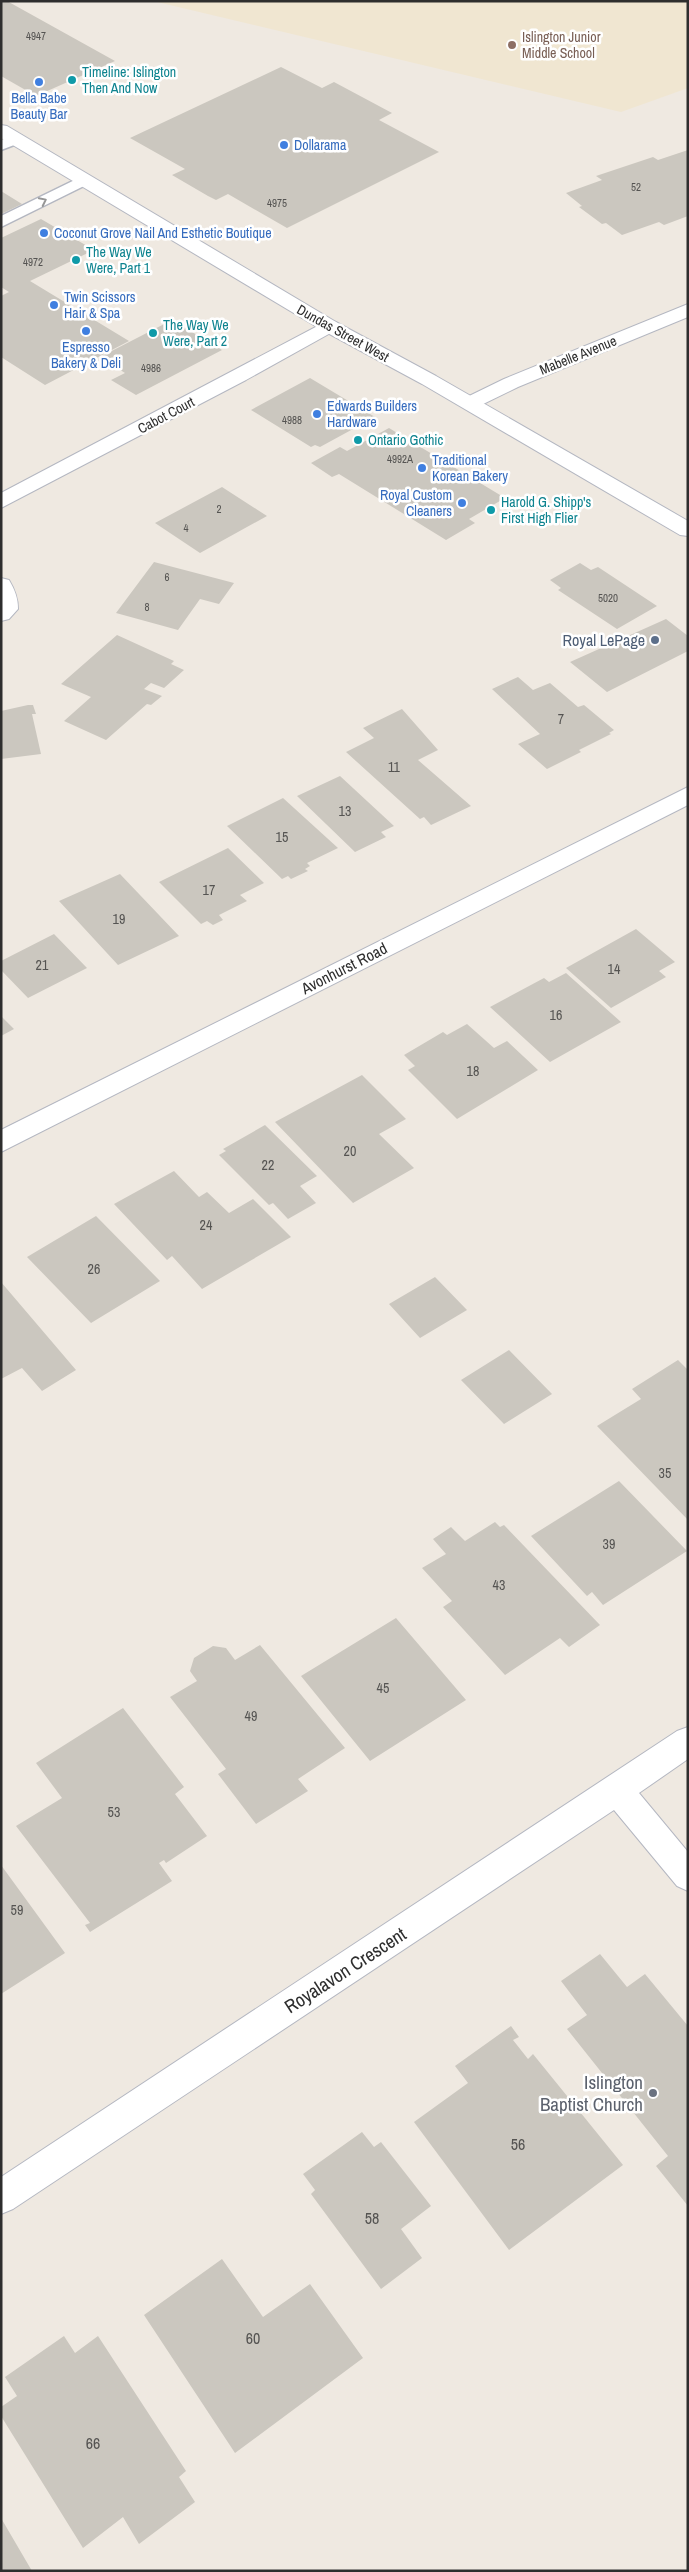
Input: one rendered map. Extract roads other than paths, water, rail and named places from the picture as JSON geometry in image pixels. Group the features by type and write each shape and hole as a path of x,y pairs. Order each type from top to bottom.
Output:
{"street":[{"name":"Dundas Street West","path":"6,139 85,180 329,326 470,403 688,530"},
{"name":"Mabelle Avenue","path":"470,403 511,383 688,310"},
{"name":"Cabot Court","path":"1,502 239,376 329,326"},
{"path":"1,585 7,598 7,609 1,614"},
{"name":"Avonhurst Road","path":"1,1142 688,795"},
{"name":"Royalavon Crescent","path":"1,2198 688,1741"},
{"path":"617,1790 688,1876"}],"lane":[{"path":"1,222 85,180"}],"place":[{"name":"Islington Junior Middle School","path":"512,45"},
{"name":"Timeline: Islington Then And Now","path":"72,80"},
{"name":"Bella Babe Beauty Bar","path":"39,82"},
{"name":"Dollarama","path":"284,145"},
{"name":"Coconut Grove Nail And Esthetic Boutique","path":"44,233"},
{"name":"The Way We Were, Part 1","path":"76,260"},
{"name":"Twin Scissors Hair & Spa","path":"54,305"},
{"name":"Espresso Bakery & Deli","path":"86,331"},
{"name":"The Way We Were, Part 2","path":"153,333"},
{"name":"Edwards Builders Hardware","path":"317,414"},
{"name":"Ontario Gothic","path":"358,440"},
{"name":"Traditional Korean Bakery","path":"422,468"},
{"name":"Royal Custom Cleaners","path":"462,503"},
{"name":"Harold G. Shipp's First High Flier","path":"491,510"},
{"name":"Royal LePage","path":"655,640"},
{"name":"Islington Baptist Church","path":"653,2093"}]}
